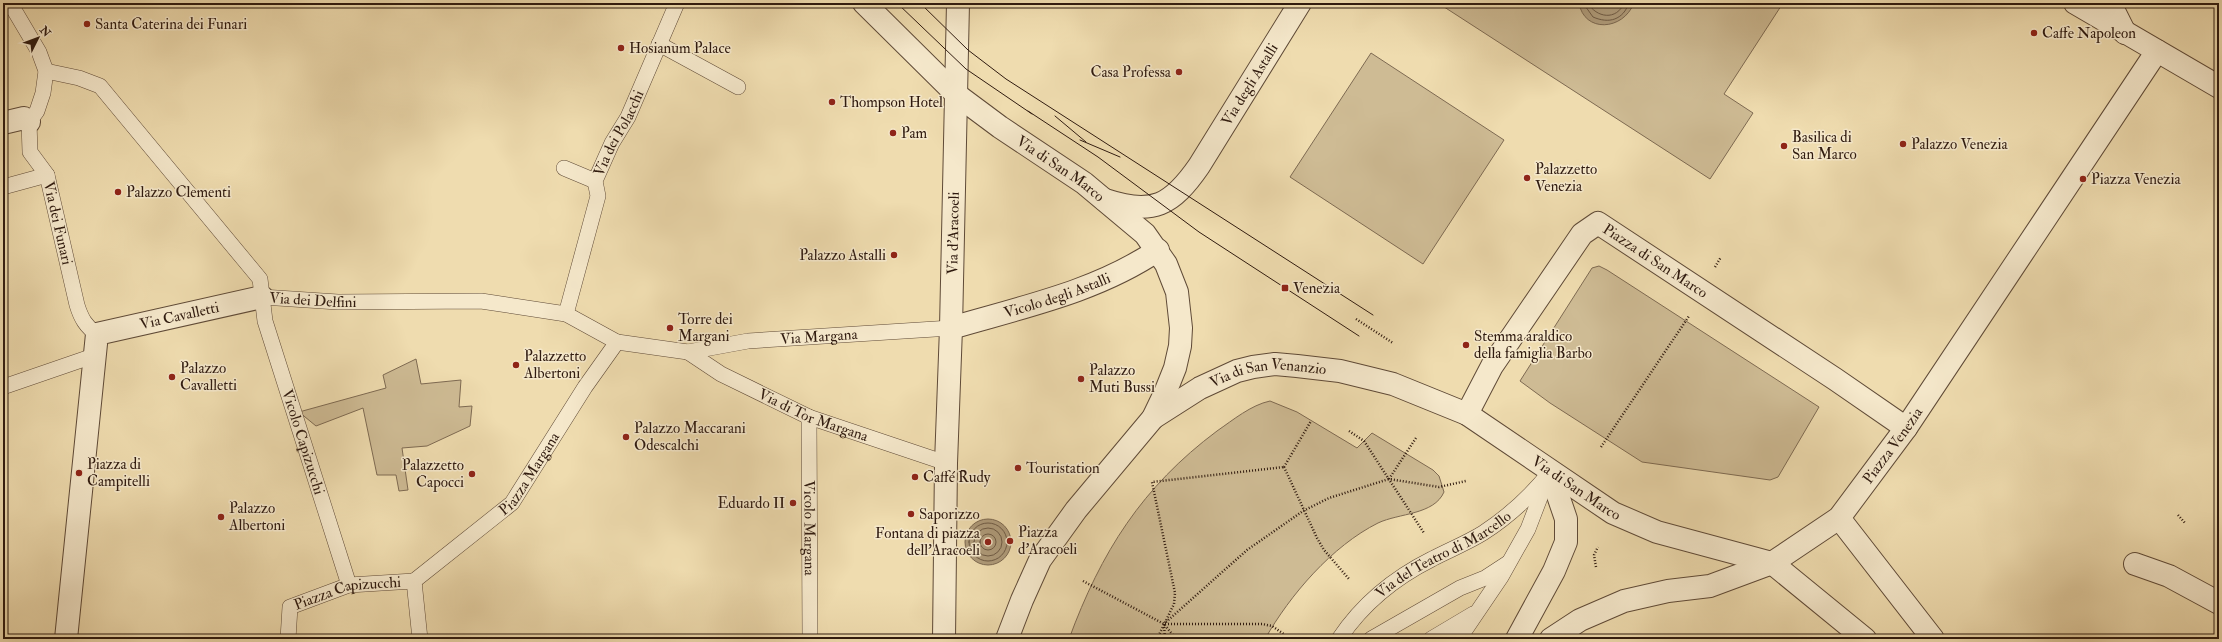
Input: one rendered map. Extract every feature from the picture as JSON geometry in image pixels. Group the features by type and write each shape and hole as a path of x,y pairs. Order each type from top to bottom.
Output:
{"street":[{"name":"Via di San Marco","path":"864,3 957,95 1000,127 1084,183 1145,234 1158,250"},
{"name":"Via d'Aracoeli","path":"946,463 951,328 958,3"},
{"name":"Via degli Astalli","path":"1105,200 1135,208 1164,202 1185,187 1300,3"},
{"path":"2075,3 2219,87"},
{"path":"2110,3 2125,33"},
{"name":"Piazza Venezia","path":"1772,563 1839,518 1906,428 2157,51"},
{"path":"3,123 24,118 29,122"},
{"name":"Piazza di San Marco","path":"1467,414 1492,366 1582,234 1598,223 1835,379 1906,428"},
{"name":"Vicolo degli Astalli","path":"951,328 1066,294 1122,272 1158,250"},
{"name":"Via di San Venanzio","path":"1007,639 1040,560 1076,510 1153,418 1175,368 1181,328 1177,292 1158,250"},
{"name":"Via Cavalletti","path":"96,345 262,297"},
{"path":"66,639 96,345"},
{"name":"Via di San Venanzio","path":"1153,418 1200,388 1237,372 1253,367 1275,364 1347,372 1393,384"},
{"name":"Via di San Marco","path":"1393,384 1467,414 1550,472 1613,513 1657,532 1772,563"},
{"path":"944,639 946,463"},
{"path":"1517,639 1554,571 1566,542 1566,518 1550,472"},
{"path":"1839,518 1933,639"},
{"path":"1551,639 1580,620 1624,601 1668,591 1710,586 1772,563 1865,639"},
{"path":"2135,564 2169,576 2219,603"}],"lane":[{"name":"Via dei Funari","path":"10,3 39,52 46,71 43,93 29,122 30,152 48,175 77,305 96,345"},
{"name":"Via dei Polacchi","path":"566,314 598,196 595,181 612,143 628,117 677,3"},
{"path":"659,44 738,87"},
{"name":"Via dei Delfini","path":"46,71 79,78 100,86 260,279 262,297 338,302 481,301 566,314"},
{"path":"564,168 595,181"},
{"path":"3,187 48,175"},
{"name":"Vicolo Capizucchi","path":"262,297 265,321 349,585"},
{"path":"566,314 617,342 688,352"},
{"name":"Via Margana","path":"688,352 748,341 951,328"},
{"name":"Piazza Margana","path":"414,581 512,504 585,387 617,342"},
{"path":"3,387 96,345"},
{"name":"Via di Tor Margana","path":"688,352 721,374 809,417 946,463"},
{"name":"Vicolo Margana","path":"809,417 810,639"},
{"name":"Via del Teatro di Marcello","path":"1459,639 1479,611 1528,529 1550,472"},
{"name":"Via del Teatro di Marcello","path":"1339,639 1358,613 1388,585 1408,572 1482,533 1527,498 1550,472"},
{"path":"1370,639 1508,563"},
{"path":"414,581 420,639"},
{"name":"Piazza Capizucchi","path":"288,639 290,607 349,585 414,581"},
{"name":"Via del Teatro di Marcello","path":"1431,639 1479,611"}],"path":[{"path":"1601,447 1690,315"},
{"path":"1356,319 1393,343"},
{"path":"1284,467 1311,421"},
{"path":"1349,431 1364,441 1424,533"},
{"path":"1389,479 1416,438"},
{"path":"1284,467 1324,550 1349,579"},
{"path":"1157,639 1174,604 1175,584 1152,482 1284,467"},
{"path":"1164,624 1247,550 1304,511 1329,498 1389,479 1439,488 1466,481"},
{"path":"2178,514 2185,522"},
{"path":"1596,567 1594,555 1598,548"},
{"path":"1083,581 1164,624 1176,639"},
{"path":"1164,624 1165,639"},
{"path":"1164,624 1262,624 1272,626 1291,639"}],"shaded area":[{"path":"1438,3 1783,3 1724,94 1753,113 1710,179"},
{"path":"1371,53 1504,140 1423,264 1290,177"},
{"path":"1599,266 1819,407 1778,477 1770,480 1642,462 1550,403 1520,381 1592,268"},
{"path":"416,359 421,384 461,380 459,407 472,406 470,426 427,446 402,448 408,490 399,491 396,475 377,475 363,408 316,426 299,412 386,388 383,375"},
{"path":"1270,401 1297,412 1357,448 1372,433 1433,470 1439,476 1444,492 1439,500 1432,505 1415,512 1378,523 1344,545 1314,573 1300,589 1275,622 1265,639 1069,639 1081,607 1110,550 1127,523 1146,498 1190,452 1249,409"}],"water":[{"path":"1579,3 1634,3 1629,12 1621,19 1604,25 1596,24 1588,20 1582,13"},
{"name":"Fontana di piazza dell'Aracoeli","path":"988,519 1001,523 1007,529 1011,542 1007,555 1001,561 988,565 975,561 969,555 965,542 969,529 975,523"}],"tram line":[{"path":"897,3 966,69 1032,114"},
{"path":"920,3 968,50 1006,79 1373,315"},
{"path":"1028,111 1098,157 1199,232 1359,336"},
{"path":"1055,116 1086,142"},
{"path":"1080,140 1120,157"}],"place":[{"name":"Santa Caterina dei Funari","path":"87,24"},
{"name":"Caffe Napoleon","path":"2034,33"},
{"name":"Hosianum Palace","path":"621,48"},
{"name":"Casa Professa","path":"1179,72"},
{"name":"Thompson Hotel","path":"832,102"},
{"name":"Pam","path":"893,133"},
{"name":"Palazzo Venezia","path":"1903,144"},
{"name":"Basilica di San Marco","path":"1784,146"},
{"name":"Palazzetto Venezia","path":"1527,178"},
{"name":"Piazza Venezia","path":"2083,179"},
{"name":"Palazzo Clementi","path":"118,192"},
{"name":"Palazzo Astalli","path":"894,255"},
{"name":"Venezia","path":"1285,288"},
{"name":"Torre dei Margani","path":"670,328"},
{"name":"Stemma araldico della famiglia Barbo","path":"1466,345"},
{"name":"Palazzetto Albertoni","path":"516,365"},
{"name":"Palazzo Cavalletti","path":"172,377"},
{"name":"Palazzo Muti Bussi","path":"1081,379"},
{"name":"Palazzo Maccarani Odescalchi","path":"626,437"},
{"name":"Touristation","path":"1018,468"},
{"name":"Piazza di Campitelli","path":"79,473"},
{"name":"Palazzetto Capocci","path":"472,474"},
{"name":"Caffé Rudy","path":"915,477"},
{"name":"Eduardo II","path":"793,503"},
{"name":"Saporizzo","path":"911,514"},
{"name":"Palazzo Albertoni","path":"221,517"},
{"name":"Piazza d'Aracoeli","path":"1010,541"},
{"name":"Fontana di piazza dell'Aracoeli","path":"988,542"}]}
